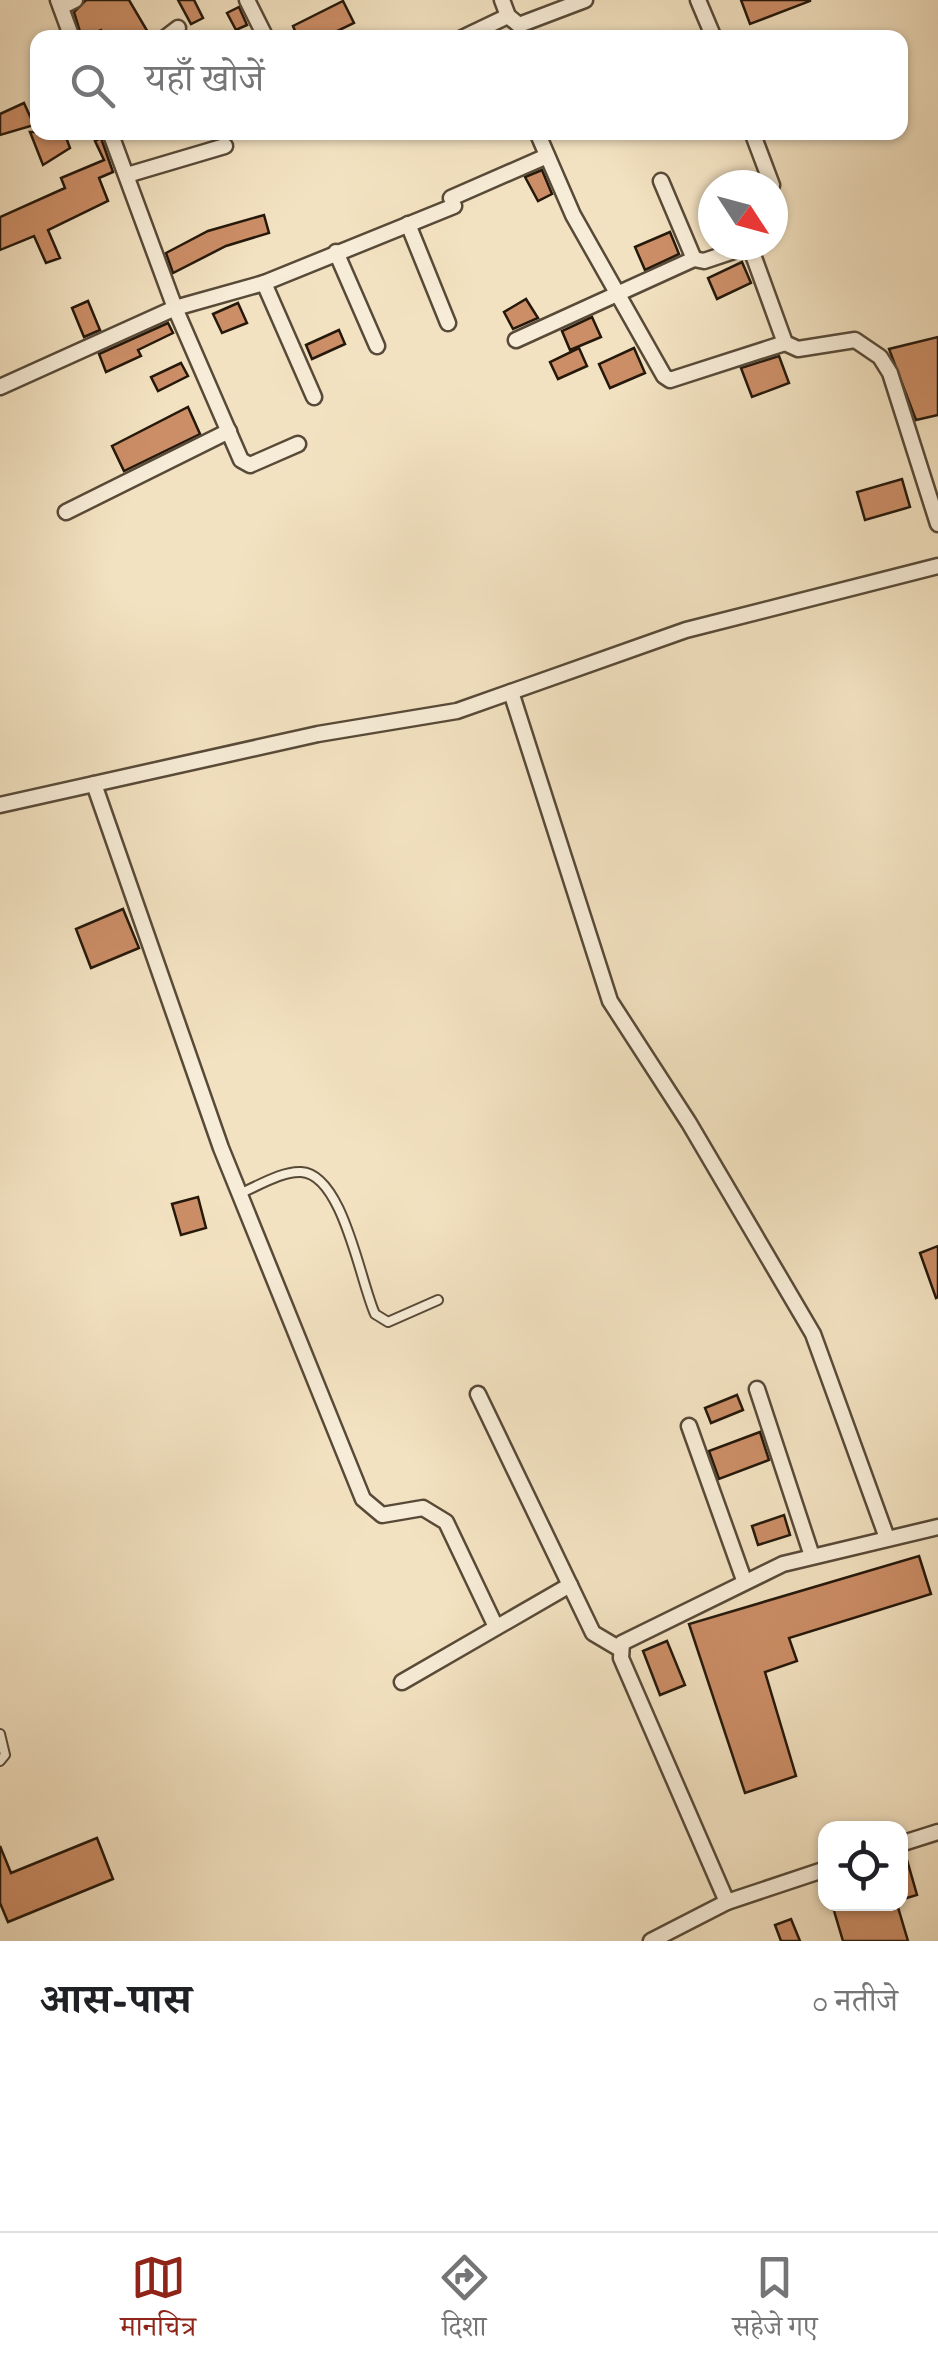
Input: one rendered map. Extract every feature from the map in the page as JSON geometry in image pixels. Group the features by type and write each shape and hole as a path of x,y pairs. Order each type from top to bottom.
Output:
{"street":[{"path":"69,30 59,4 76,0"},
{"path":"247,0 262,30"},
{"path":"502,0 517,26 585,0"},
{"path":"698,0 711,30"},
{"path":"113,140 175,308 246,464 298,444"},
{"path":"540,140 572,216 670,380 785,342"},
{"path":"755,140 766,170"},
{"path":"126,175 225,146"},
{"path":"0,387 175,308 264,283 408,224 547,156"},
{"path":"661,181 694,259"},
{"path":"408,224 448,323"},
{"path":"336,252 377,346"},
{"path":"516,340 694,259 709,260"},
{"path":"752,260 785,342 798,349 855,340 880,357 890,374 938,524"},
{"path":"264,283 314,397"},
{"path":"66,512 229,432"},
{"path":"0,805 318,734 419,720 686,630 938,566"},
{"path":"511,692 610,1001 689,1123 813,1334 887,1538"},
{"path":"94,784 151,937 187,1056 362,1499 375,1514 423,1508 446,1522 496,1627"},
{"path":"757,1390 812,1556"},
{"path":"478,1394 593,1633 620,1650 726,1902"},
{"path":"689,1426 744,1580"},
{"path":"620,1650 628,1636 744,1580 812,1556 938,1527"},
{"path":"402,1682 570,1585"},
{"path":"908,1841 938,1832"},
{"path":"651,1941 726,1902 818,1872"}],"lane":[{"path":"241,1193 291,1173 314,1176 332,1193 340,1210 375,1314 388,1322 438,1300"},
{"path":"0,1734 4,1755 0,1761"}],"building":[{"path":"86,0 129,0 147,30 80,30 74,12"},
{"path":"178,0 194,0 203,18 191,24"},
{"path":"741,0 810,0 810,1 750,24"},
{"path":"343,1 354,23 340,30 295,30 293,26"},
{"path":"239,7 247,25 236,30 227,13"},
{"path":"24,103 30,126 0,135 0,114"},
{"path":"33,140 67,140 70,148 43,165"},
{"path":"102,140 113,172 99,178 108,201 48,230 60,258 46,263 34,236 0,250 0,217 65,188 61,178 104,160 95,141"},
{"path":"542,170 552,194 538,201 525,177"},
{"path":"264,215 269,233 226,246 173,273 166,253 208,231"},
{"path":"670,232 679,254 645,270 635,247"},
{"path":"742,262 751,283 717,299 708,278"},
{"path":"526,299 538,318 513,329 504,312"},
{"path":"88,301 100,330 84,337 72,308"},
{"path":"238,303 247,323 222,333 213,314"},
{"path":"592,317 601,337 570,350 562,331"},
{"path":"168,323 173,333 138,350 141,356 106,372 99,354"},
{"path":"339,330 345,344 312,359 306,345"},
{"path":"938,337 938,415 916,420 889,349"},
{"path":"579,348 587,366 558,379 550,362"},
{"path":"634,348 645,373 610,388 599,364"},
{"path":"779,356 789,383 752,397 741,368"},
{"path":"181,363 188,376 158,391 151,377"},
{"path":"188,407 200,434 124,471 112,446"},
{"path":"902,479 910,507 865,520 857,492"},
{"path":"123,909 139,948 91,968 76,929"},
{"path":"198,1197 206,1228 181,1235 172,1204"},
{"path":"938,1246 938,1297 936,1298 920,1253"},
{"path":"737,1395 743,1410 711,1423 705,1408"},
{"path":"760,1432 769,1460 719,1479 709,1451"},
{"path":"784,1515 790,1535 758,1545 752,1526"},
{"path":"919,1556 931,1594 789,1638 797,1661 765,1672 796,1776 745,1793 689,1624"},
{"path":"667,1641 685,1685 660,1695 643,1651"},
{"path":"97,1838 113,1879 8,1922 0,1903 0,1846 11,1873"},
{"path":"908,1864 917,1895 908,1898"},
{"path":"834,1911 899,1911 908,1941 843,1941"},
{"path":"791,1919 800,1941 781,1941 775,1925"}]}
